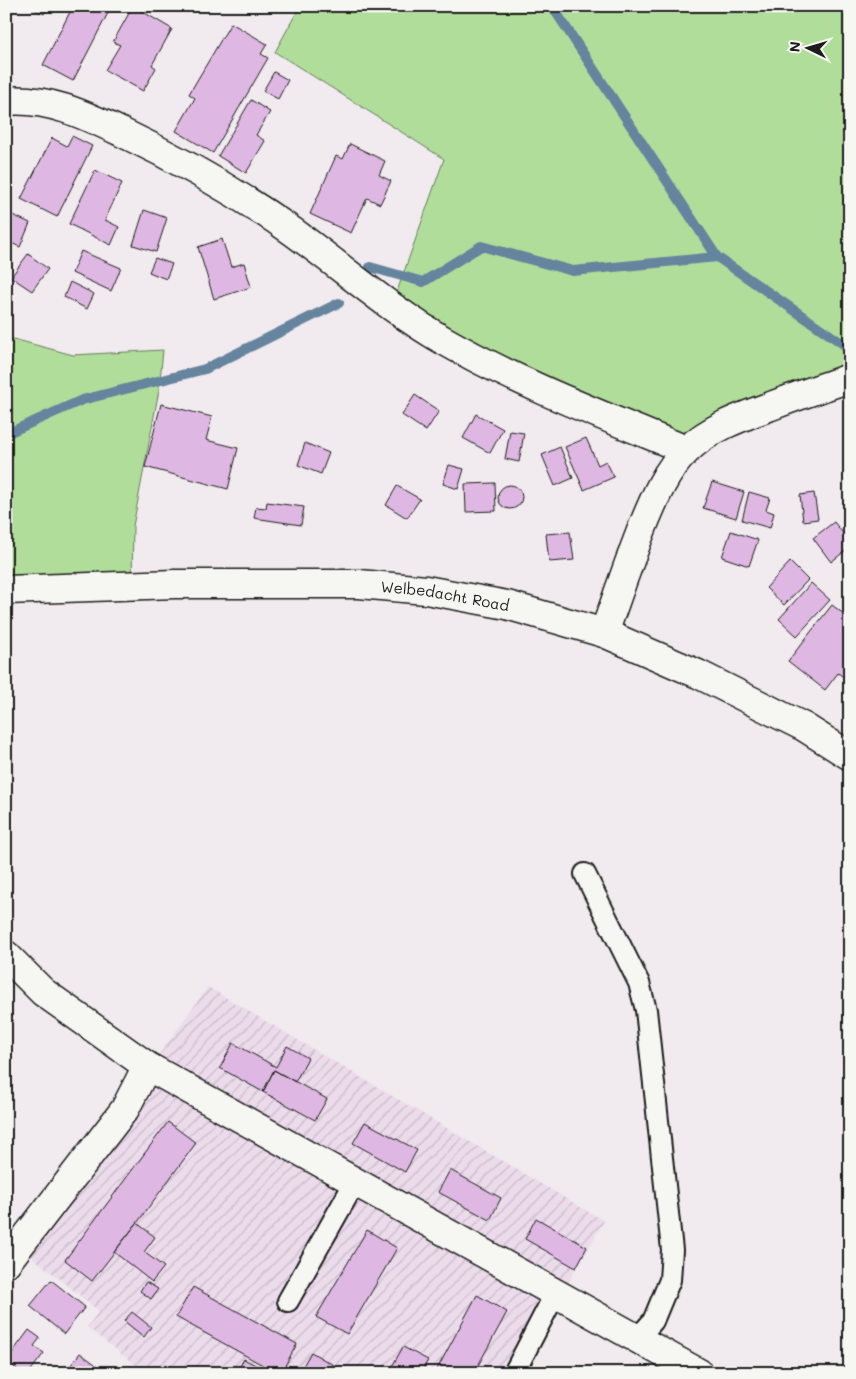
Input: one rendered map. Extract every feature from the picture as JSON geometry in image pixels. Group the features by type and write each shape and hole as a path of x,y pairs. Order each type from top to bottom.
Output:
{"street":[{"path":"6,101 41,102 64,108 92,118 145,144 248,201 293,232 403,315 441,339 486,364 686,450"},
{"path":"604,633 652,504 666,476 686,450 708,433 730,422 818,388 850,378"},
{"name":"Welbedacht Road","path":"6,590 175,584 359,584 426,590 507,605 604,633 698,674 804,727 850,756"},
{"path":"6,955 43,992 147,1066 699,1373"},
{"path":"6,1263 125,1109 147,1066"}],"lane":[{"path":"585,874 639,983 647,1019 672,1250 670,1280 654,1321 638,1338"},
{"path":"288,1301 356,1182"},
{"path":"514,1373 556,1292"}],"shaded area":[{"path":"208,987 604,1221 515,1373 146,1373 87,1327 99,1311 20,1247"}],"green space":[{"path":"300,6 850,6 850,374 686,448 557,390 394,300 444,159 275,52"},
{"path":"6,337 73,355 163,350 159,390 133,526 132,581 6,584"}],"building":[{"path":"28,6 48,6 44,14"},
{"path":"73,6 100,6 109,11 73,81 43,65"},
{"path":"133,6 172,29 152,65 156,68 143,91 105,70 120,45 113,42"},
{"path":"231,23 267,44 261,54 268,58 213,153 176,131 195,98 189,94"},
{"path":"274,72 288,80 278,99 263,91"},
{"path":"251,100 270,112 256,135 265,141 246,173 218,156"},
{"path":"72,136 92,146 57,217 21,199 52,138 67,146"},
{"path":"350,144 385,161 379,175 391,181 380,204 367,198 351,233 310,214 336,156 343,159"},
{"path":"95,170 122,183 105,220 119,227 111,245 69,224"},
{"path":"144,210 167,218 156,252 133,245"},
{"path":"6,212 30,223 20,247 7,241 6,243"},
{"path":"222,239 231,267 244,263 251,287 214,299 198,247"},
{"path":"81,251 121,268 111,291 72,273"},
{"path":"28,254 48,269 32,291 11,277"},
{"path":"155,258 172,264 166,279 149,272"},
{"path":"70,282 94,294 87,309 64,297"},
{"path":"415,395 439,411 426,431 402,415"},
{"path":"161,404 212,417 206,440 238,448 228,489 145,467"},
{"path":"476,414 503,429 490,453 463,438"},
{"path":"510,431 524,433 519,462 505,459"},
{"path":"586,438 598,465 606,461 614,477 584,490 565,447"},
{"path":"305,443 329,453 321,474 298,465"},
{"path":"560,447 573,478 555,486 542,455"},
{"path":"449,465 464,469 458,489 443,484"},
{"path":"712,482 744,492 736,518 703,508"},
{"path":"495,483 496,511 466,512 465,484"},
{"path":"510,485 515,486 521,492 521,502 515,508 510,509 505,508 499,502 498,497 499,492 505,486"},
{"path":"397,486 420,499 407,518 386,505"},
{"path":"749,492 770,498 766,510 774,513 770,528 742,520"},
{"path":"814,493 818,519 803,521 800,495"},
{"path":"267,502 304,507 301,525 254,518 256,507 266,508"},
{"path":"834,522 850,542 850,547 831,562 813,538"},
{"path":"731,531 758,540 749,566 722,557"},
{"path":"570,532 574,560 549,562 546,534"},
{"path":"790,562 808,580 784,605 766,588"},
{"path":"811,583 830,600 797,636 779,619"},
{"path":"832,605 849,618 846,622 850,625 850,674 846,679 838,673 825,690 788,661"},
{"path":"233,1043 276,1067 287,1046 308,1058 295,1082 274,1070 263,1092 220,1068"},
{"path":"274,1070 327,1099 315,1120 263,1092"},
{"path":"168,1122 196,1143 92,1281 65,1260"},
{"path":"365,1122 417,1150 405,1172 353,1143"},
{"path":"450,1170 501,1198 490,1220 438,1192"},
{"path":"536,1218 587,1247 576,1268 525,1239"},
{"path":"137,1223 155,1237 144,1252 164,1267 152,1282 114,1252"},
{"path":"367,1230 397,1248 347,1334 316,1317"},
{"path":"51,1280 85,1307 64,1334 30,1306"},
{"path":"146,1282 158,1289 151,1299 140,1291"},
{"path":"193,1287 297,1344 281,1373 277,1373 176,1317"},
{"path":"477,1295 507,1312 474,1373 435,1373"},
{"path":"132,1312 151,1327 144,1337 124,1321"},
{"path":"29,1330 40,1338 34,1346 44,1353 29,1373 22,1373 6,1361"},
{"path":"403,1347 428,1360 421,1373 395,1373 390,1370"},
{"path":"311,1352 347,1373 299,1373"},
{"path":"80,1353 107,1373 65,1373"},
{"path":"244,1359 261,1368 258,1373 236,1373"}],"waterway":[{"path":"552,6 717,257"},
{"path":"370,267 423,282 481,246 573,271 717,257 849,348"},
{"path":"6,434 82,400 205,369 339,303"}]}
